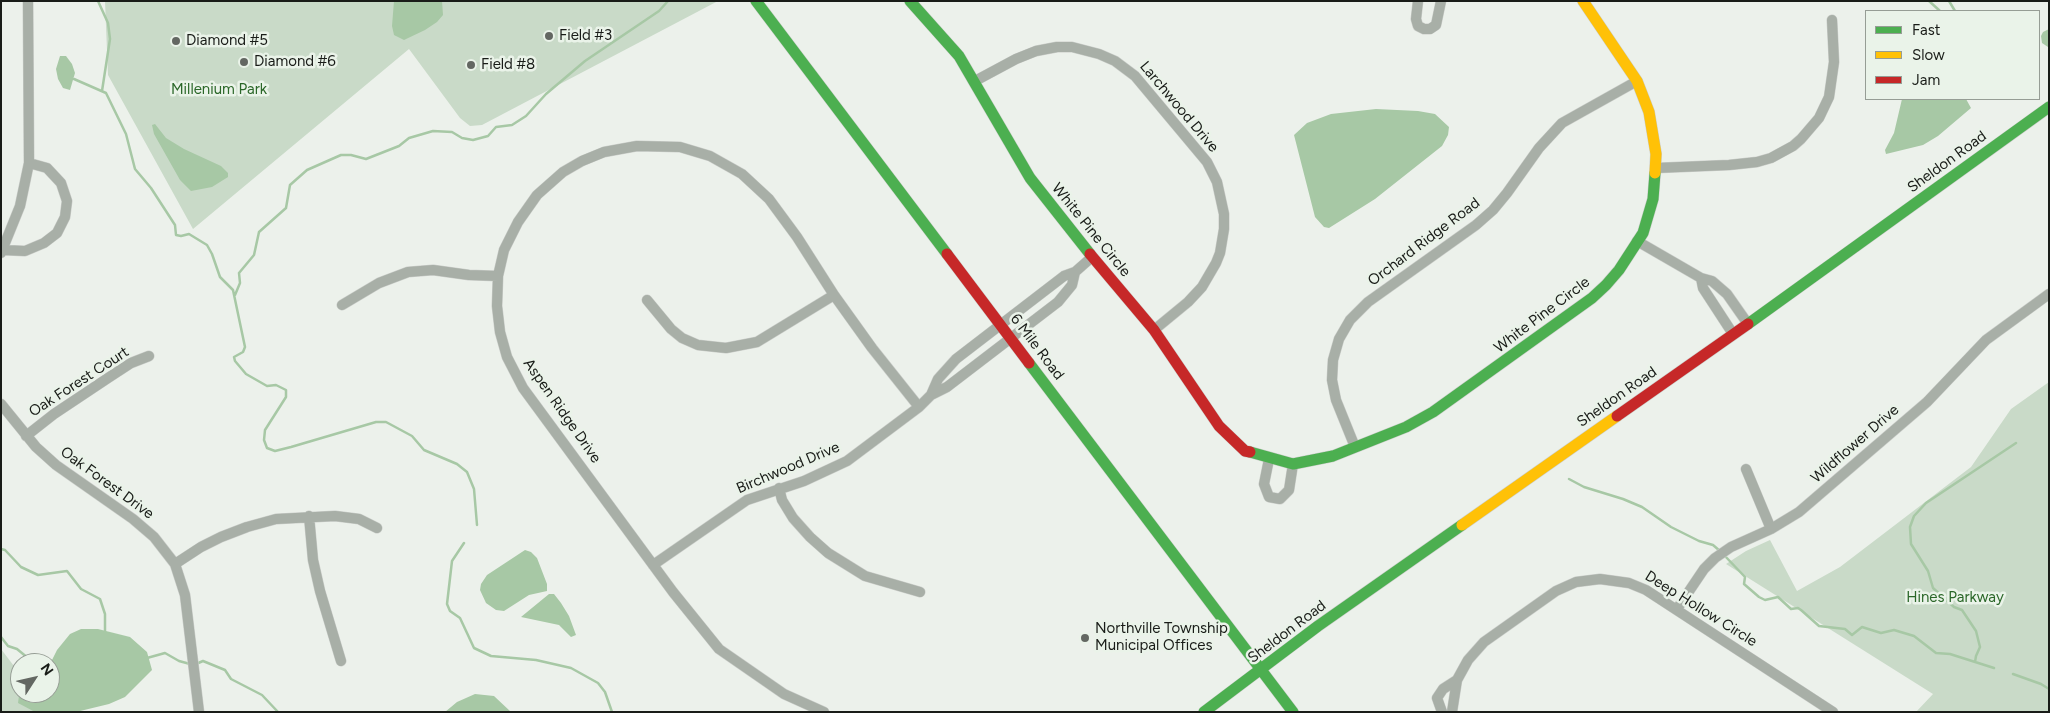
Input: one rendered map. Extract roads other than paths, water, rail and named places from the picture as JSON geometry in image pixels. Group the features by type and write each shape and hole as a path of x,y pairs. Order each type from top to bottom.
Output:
{"street":[{"path":"28,1 29,164 20,206 2,252 25,251 44,243 58,233 65,217 67,201 61,183 47,168 29,164"},
{"name":"6 Mile Road","path":"756,1 1294,712"},
{"name":"White Pine Circle","path":"910,1 959,56 1030,178 1092,257 1154,330 1219,426 1245,451 1293,464 1314,461 1355,447 1406,426 1433,412 1558,323 1606,285 1643,233 1654,199 1656,168 1656,154 1649,112 1637,81 1583,1"},
{"path":"1418,1 1416,18 1418,26 1424,29 1430,29 1436,25 1441,1"},
{"path":"1656,168 1757,162 1772,158 1802,139 1819,118 1829,97 1834,62 1832,20"},
{"name":"Larchwood Drive","path":"975,81 1016,59 1036,51 1057,47 1099,54 1115,61 1135,76 1207,162 1217,182 1224,214 1224,229 1220,253 1202,287 1188,302 1154,330"},
{"name":"Orchard Ridge Road","path":"1355,447 1336,400 1332,380 1333,360 1339,339 1350,320 1368,302 1476,225 1493,210 1539,148 1562,124 1637,81"},
{"name":"Sheldon Road","path":"1204,712 1318,626 1748,324 2049,107"},
{"name":"Aspen Ridge Drive","path":"816,710 784,694 719,649 694,620 523,388 507,357 500,332 497,306 498,276 504,250 518,222 546,186 582,161 604,152 637,146 665,145 710,156 732,168 769,199 798,237 834,295 872,348 919,407"},
{"path":"1637,241 1701,278 1712,280 1727,294 1748,324"},
{"path":"1011,338 1058,302 1072,285 1075,272 1092,257"},
{"path":"342,305 379,282 408,272 433,270 469,275 498,276"},
{"name":"Birchwood Drive","path":"932,395 938,379 956,359 1064,276 1075,272"},
{"path":"1701,278 1703,288 1733,334"},
{"name":"Wildflower Drive","path":"1677,609 1704,569 1715,558 1730,547 1771,529 1799,512 1927,402 1986,340 2049,294"},
{"path":"647,300 670,329 682,338 698,345 726,348 757,342 834,295"},
{"name":"Birchwood Drive","path":"653,565 746,500 804,481 847,461 919,407 932,395 947,387 1011,338"},
{"name":"Oak Forest Court","path":"26,436 54,414 131,363 150,356"},
{"name":"Oak Forest Drive","path":"1,404 26,436 56,466 113,505 154,537 175,564 185,596 199,712"},
{"path":"1269,459 1264,484 1269,497 1280,498 1289,490 1293,464"},
{"path":"1746,469 1771,529"},
{"path":"779,488 782,500 793,518 828,553 864,576 920,592"},
{"path":"309,516 318,583 340,661"},
{"path":"175,564 201,547 247,527 276,519 335,516 359,520 378,528"},
{"name":"Deep Hollow Circle","path":"1452,712 1457,680 1468,660 1484,642 1546,597 1576,582 1600,579 1629,583 1646,590 1833,712"},
{"name":"Deep Hollow Circle","path":"1442,712 1437,698 1443,689 1457,680"}],"waterway":[{"path":"98,1 108,23 110,39 102,91"},
{"path":"235,295 240,283 239,273 254,255 259,232 286,208 290,185 307,170 341,155 351,155 366,159 399,146 409,138 433,131 452,132 462,138 473,140 488,136 496,127 512,125 526,116 546,94 585,61 659,11 668,1"},
{"path":"1929,1 1939,10"},
{"path":"1949,1 1954,10"},
{"path":"74,79 106,93 126,134 135,169 151,188 175,225 176,235 189,234 207,245 220,277 233,290 245,347 243,352 234,357 235,361 246,374 267,386 276,385 286,390 286,397 265,430 264,440 267,448 275,451 376,422 386,422 412,436 424,450 457,464 467,472 474,489 477,525"},
{"path":"1975,662 1980,647 1976,631 1962,610 1954,607 1933,588 1928,571 1911,544 1910,527 1914,516 1926,503 2016,443"},
{"path":"1569,479 1584,487 1642,507 1671,527 1699,541 1713,545 1720,551"},
{"path":"464,543 452,561 447,604 450,611 460,618 474,648 491,656 536,660 571,668 598,683 605,692 612,712"},
{"path":"1,549 5,550 21,567 38,575 67,571 81,589 100,599 105,614 105,633"},
{"path":"1724,555 1745,577 1744,584 1759,597 1765,600 1778,597 1791,609 1798,608 1801,610 1819,626 1845,629 1852,635 1862,627 1881,633 1894,630 1914,636 1936,653 1950,654 1994,668"},
{"path":"1,637 8,646 22,653"},
{"path":"147,658 165,653 179,661 190,664"},
{"path":"196,664 203,661 225,670 231,679 262,695 278,712"},
{"path":"2013,674 2041,684 2049,689"}],"place":[{"name":"Field #3","path":"549,36"},
{"name":"Diamond #5","path":"176,41"},
{"name":"Diamond #6","path":"244,62"},
{"name":"Field #8","path":"471,65"},
{"name":"Northville Township Municipal Offices","path":"1085,638"}],"park label":[{"name":"Millenium Park","path":"219,90"},
{"name":"Hines Parkway","path":"1955,598"}]}
